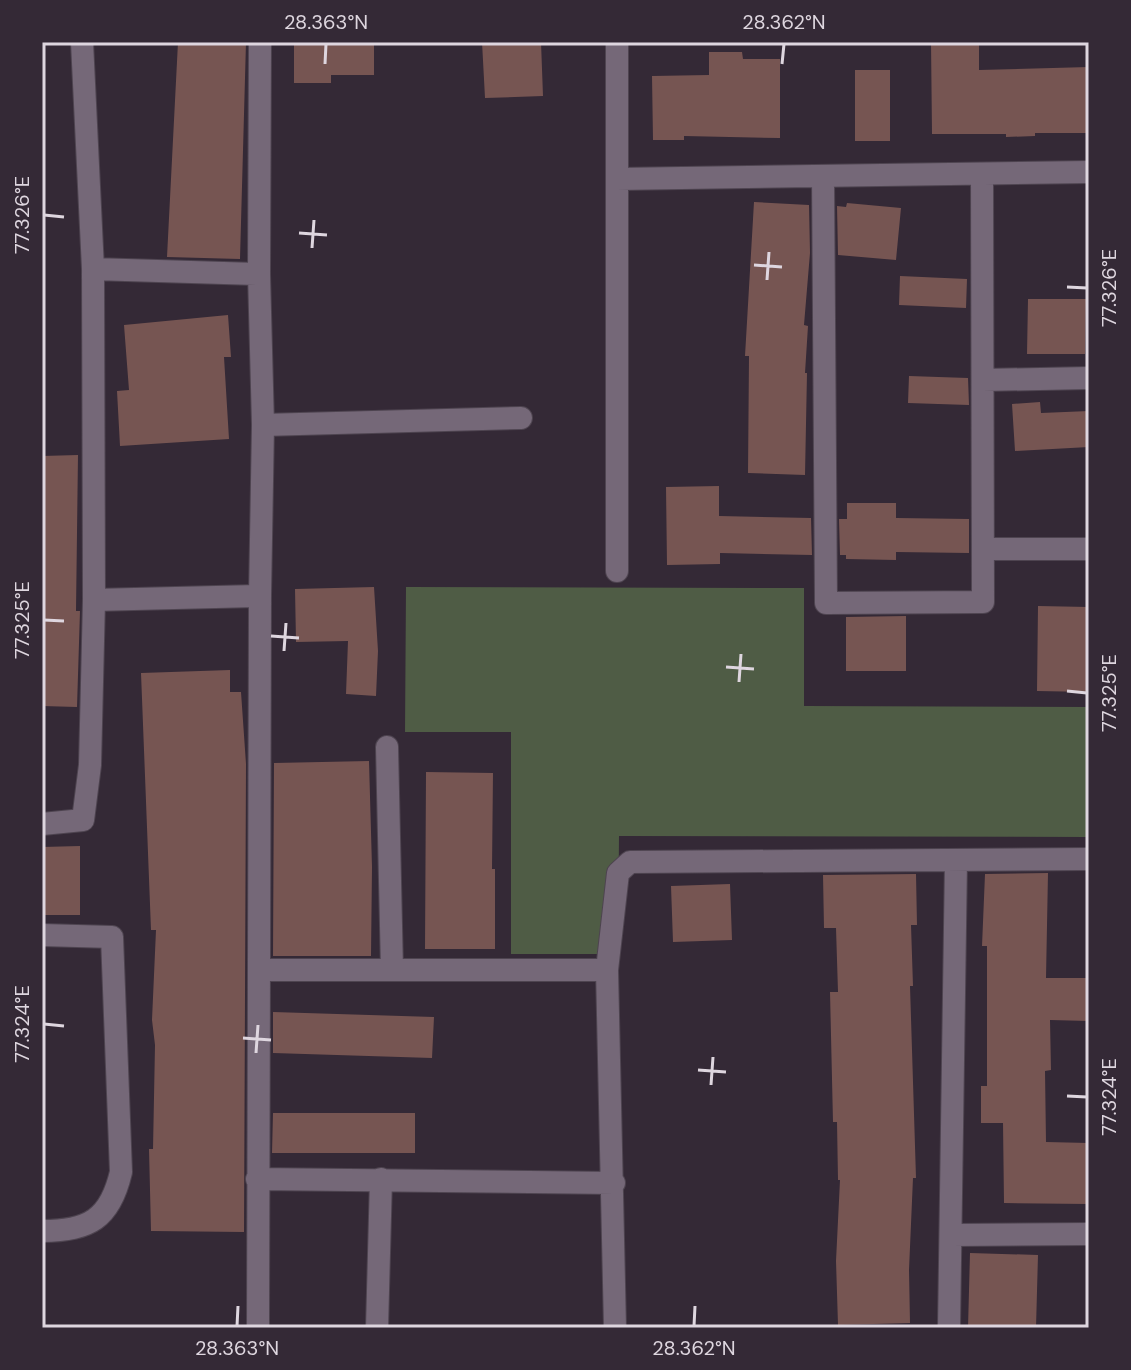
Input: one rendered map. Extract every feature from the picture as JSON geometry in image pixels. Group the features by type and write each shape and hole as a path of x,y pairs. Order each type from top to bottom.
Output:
{"street":[{"path":"42,824 83,820 90,765 94,600 93,269 82,42"},
{"path":"258,1328 263,425 259,274 260,42"},
{"path":"617,42 617,571"},
{"path":"617,179 1089,172"},
{"path":"823,176 826,603 983,602 982,174"},
{"path":"93,269 259,274"},
{"path":"983,380 1089,378"},
{"path":"263,425 521,418"},
{"path":"983,549 1089,549"},
{"path":"94,600 260,596"},
{"path":"387,747 392,970"},
{"path":"615,1328 607,970 618,873 630,862 1089,859"},
{"path":"949,1328 956,860"},
{"path":"42,935 112,937 121,1172 115,1197 99,1217 70,1231 42,1231"},
{"path":"260,970 607,970"},
{"path":"257,1179 614,1183"},
{"path":"377,1328 381,1179"},
{"path":"951,1235 1089,1234"}],"green space":[{"path":"406,587 804,588 804,706 1089,707 1089,837 619,836 618,954 511,954 511,732 405,732"}],"building":[{"path":"178,42 246,42 240,259 167,257"},
{"path":"294,42 374,45 374,75 331,75 331,83 294,83"},
{"path":"482,42 541,42 543,96 485,98"},
{"path":"931,42 979,42 979,70 1089,67 1089,133 1035,133 1035,136 1006,137 1006,134 932,134"},
{"path":"709,52 742,52 743,59 780,59 780,138 684,136 684,140 653,140 652,76 709,75"},
{"path":"855,70 890,70 890,141 855,141"},
{"path":"754,202 809,205 810,253 804,325 808,326 805,475 748,473 749,356 745,356"},
{"path":"847,203 901,208 896,260 838,255 837,206 846,207"},
{"path":"900,276 967,279 966,308 899,305"},
{"path":"1028,299 1086,299 1085,354 1027,354"},
{"path":"228,315 231,357 224,357 229,439 120,446 117,391 129,390 124,325"},
{"path":"909,376 968,378 969,405 908,403"},
{"path":"1040,402 1041,413 1089,411 1089,447 1015,451 1012,404"},
{"path":"78,455 76,611 80,611 77,707 42,706 42,456"},
{"path":"719,486 719,516 811,518 812,555 720,553 720,564 667,565 666,487"},
{"path":"847,503 896,503 896,518 969,519 969,553 896,552 896,560 846,559 846,555 840,555 839,519 847,519"},
{"path":"374,587 378,651 376,696 346,694 348,641 296,642 295,589"},
{"path":"1038,606 1089,607 1089,692 1037,691"},
{"path":"906,616 906,671 846,671 846,617"},
{"path":"230,670 230,692 241,692 246,764 244,1232 151,1231 149,1149 153,1149 155,1045 152,1020 156,930 151,930 141,673"},
{"path":"369,761 371,956 273,956 274,763"},
{"path":"426,772 493,773 495,949 425,949"},
{"path":"80,846 80,915 42,915 42,847"},
{"path":"1048,873 1046,978 1089,978 1089,1021 1050,1020 1051,1070 1045,1071 1046,1142 1089,1143 1089,1204 1004,1203 1003,1123 981,1123 981,1086 987,1086 987,946 982,946 985,874"},
{"path":"916,874 917,925 911,925 913,986 910,986 916,1178 913,1178 909,1270 910,1323 838,1325 836,1261 840,1180 837,1122 833,1122 830,992 838,992 836,928 824,928 823,875"},
{"path":"730,884 732,940 673,942 671,886"},
{"path":"273,1012 434,1017 432,1058 273,1053"},
{"path":"273,1113 415,1113 415,1153 272,1153"},
{"path":"970,1253 1038,1255 1036,1328 968,1328"}]}
